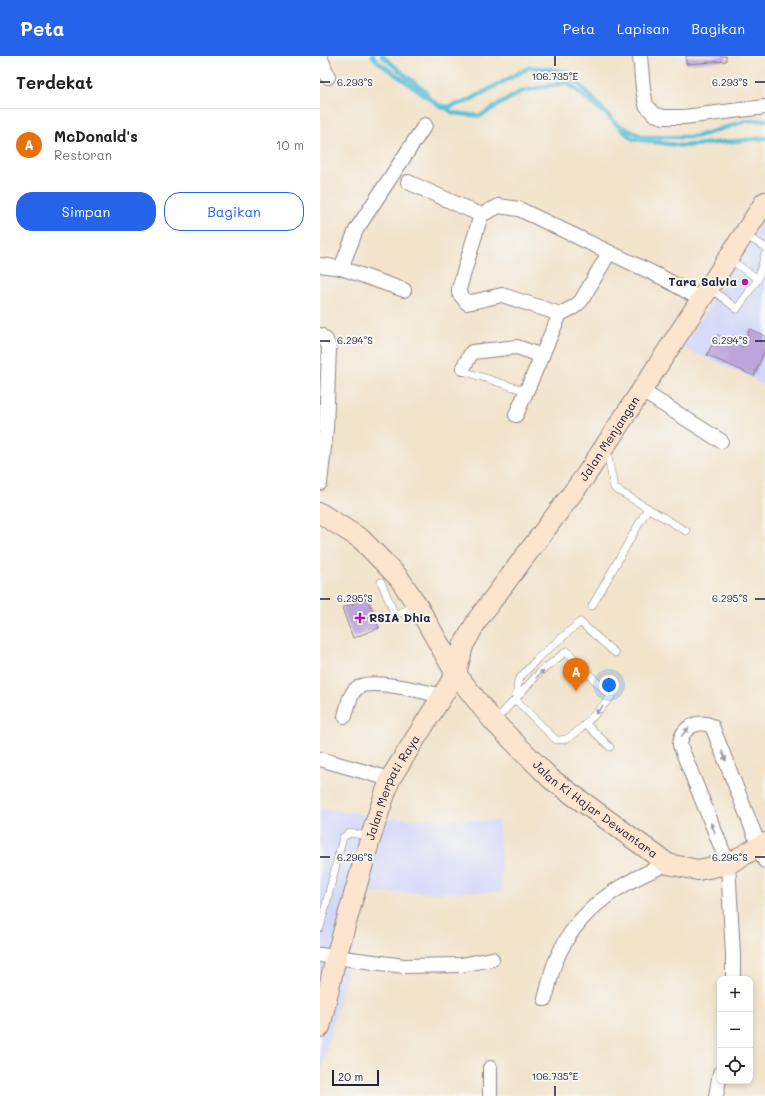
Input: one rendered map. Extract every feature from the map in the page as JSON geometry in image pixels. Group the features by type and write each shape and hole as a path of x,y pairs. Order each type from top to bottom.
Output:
{"main road":[{"name":"Jalan Menjangan","path":"456,674 463,646 478,619 606,446 765,202"},
{"name":"Jalan Ki Hajar Dewantara","path":"320,513 361,538 399,578 417,605 456,674 494,722 551,779 668,864 698,870 728,864 763,850"},
{"name":"Jalan Merpati Raya","path":"320,1027 328,956 390,779 456,674"}],"street":[{"path":"320,56 328,77"},
{"path":"640,56 646,105 654,114 664,117 684,117 765,107"},
{"path":"341,268 356,230 425,125"},
{"path":"408,182 481,215"},
{"path":"560,314 502,295 467,303 459,293 481,215 499,206 519,209 663,278 706,294"},
{"path":"516,416 560,314 574,307 581,301 609,253"},
{"path":"320,265 341,268 404,290"},
{"path":"320,335 326,340 329,348 329,364 326,429 320,483"},
{"path":"463,368 472,352 517,347 542,356"},
{"path":"642,391 721,441"},
{"path":"345,716 352,694 357,687 364,684 404,687 442,696"},
{"path":"733,976 728,864 681,749 680,737 684,730 694,724 705,723 712,726 763,850"},
{"path":"320,759 390,779"},
{"path":"545,999 556,958 571,933 595,904 626,882 668,864"},
{"path":"328,956 404,966 461,965 492,958"},
{"path":"490,1068 490,1096"},
{"path":"716,1096 718,1084"}],"lane":[{"path":"745,234 765,247"},
{"path":"706,294 737,309 758,279 765,254"},
{"path":"729,259 758,279"},
{"path":"463,368 466,372 526,391"},
{"path":"606,446 614,488 686,531"},
{"path":"592,606 648,508"},
{"path":"381,582 394,614 417,605"},
{"path":"516,700 518,680 538,658 580,622 615,653"},
{"path":"494,722 516,700 541,671 567,652 611,697 586,724 566,739 556,740 516,700"},
{"path":"586,724 610,747"},
{"path":"320,928 343,837 350,833 371,836"}],"shaded area":[{"name":"Tara Salvia","path":"765,216 765,387 752,378 683,348"},
{"path":"320,808 388,818 499,821 502,892 368,893 320,1074"}],"building":[{"path":"686,56 726,56 726,61 686,64"},
{"path":"750,329 765,336 765,350 754,376 707,355 717,335 742,347"},
{"name":"RSIA Dhia","path":"367,598 379,628 353,638 342,608"}],"waterway":[{"path":"373,56 378,62 443,108 466,102 530,67 568,72 617,125 644,137 695,137 746,121 765,120"},
{"path":"382,56 427,93"},
{"path":"444,106 453,113 480,116 520,92 567,82 601,111"},
{"path":"621,129 633,139 683,146 765,138"}],"place":[{"name":"Tara Salvia","path":"745,282"},
{"name":"RSIA Dhia","path":"360,618"},
{"name":"McDonald's","path":"576,691"}]}
